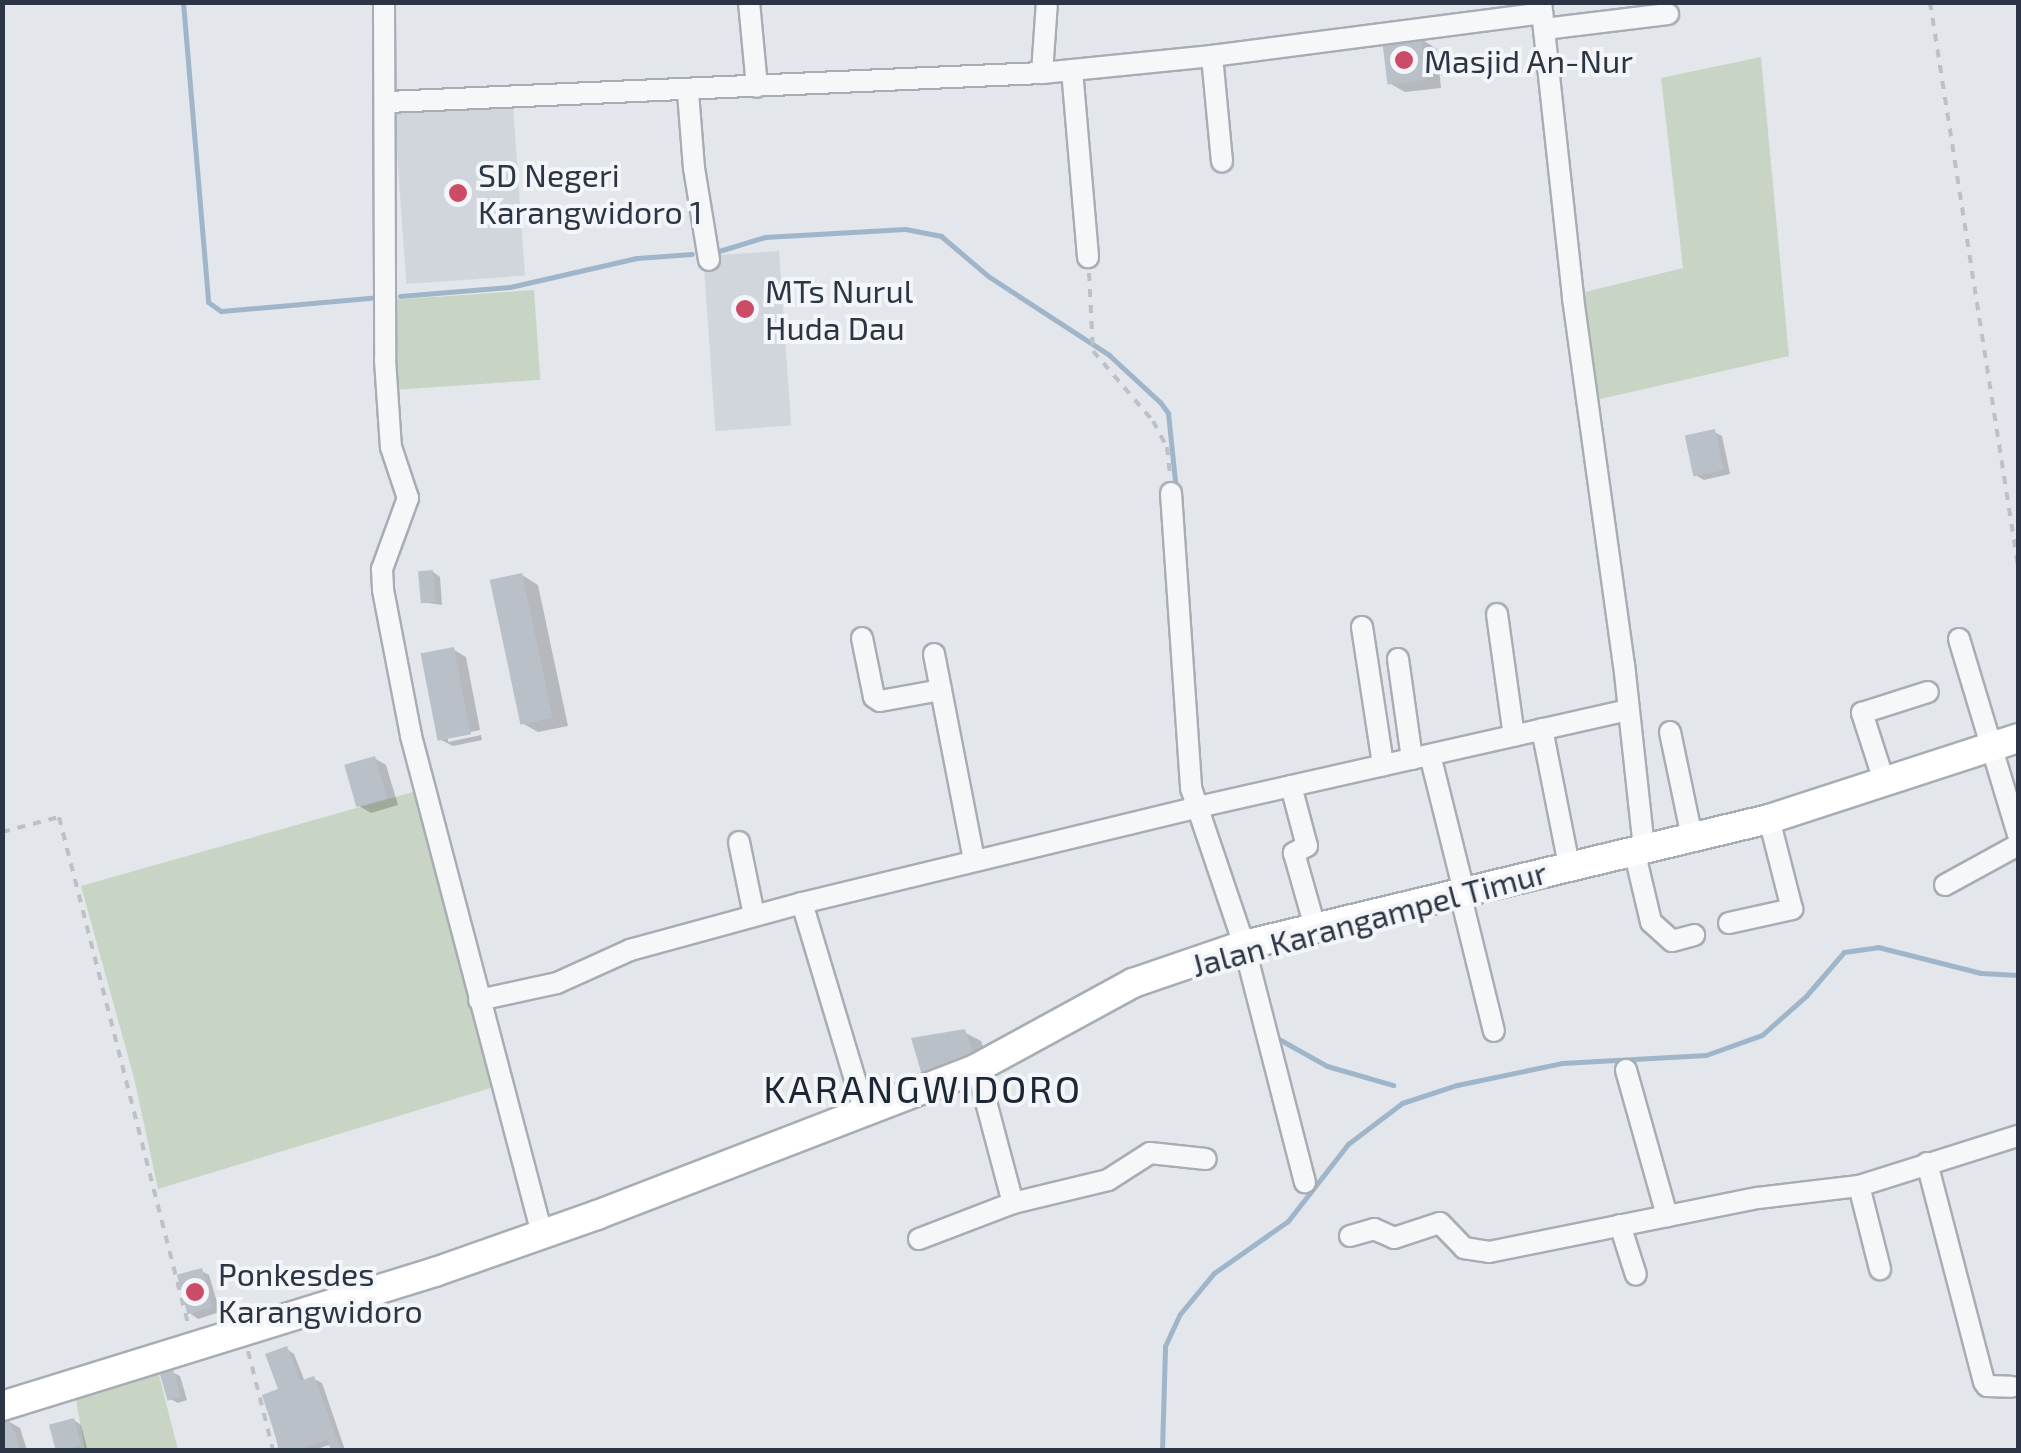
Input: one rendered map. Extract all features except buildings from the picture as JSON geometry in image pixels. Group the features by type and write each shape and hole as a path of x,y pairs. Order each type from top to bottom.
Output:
{"street":[{"path":"384,2 388,102 388,412 391,446 408,498 382,580 412,736 542,1234"},
{"path":"749,2 757,88"},
{"path":"1042,73 1047,2"},
{"path":"388,102 688,92 1042,73 1212,56 1542,14 1668,14"},
{"path":"1542,14 1570,278 1628,710 1639,849 1651,922 1672,941 1694,934"},
{"path":"1212,56 1222,162"},
{"path":"1072,70 1088,257"},
{"path":"688,92 694,168 709,260"},
{"path":"1171,492 1185,740 1198,806 1244,945 1304,1182"},
{"path":"1497,614 1514,736"},
{"path":"1362,628 1382,766"},
{"path":"862,638 874,697 880,701 941,690"},
{"path":"1960,639 2006,742 2018,834"},
{"path":"934,654 974,860"},
{"path":"1398,659 1421,757 1462,892 1494,1032"},
{"path":"1884,784 1862,713 1928,692"},
{"path":"479,1000 557,983 630,950 754,915 1198,806 1628,710"},
{"path":"1542,730 1569,865"},
{"path":"1670,732 1692,837"},
{"name":"Jalan Karangampel Timur","path":"2,1406 195,1348 542,1234 978,1068 1133,984 1244,945 1769,819 2006,742"},
{"path":"1291,786 1307,846 1294,852 1315,926"},
{"path":"1728,923 1792,908 1769,819"},
{"path":"739,842 754,915"},
{"path":"1945,884 2018,845"},
{"path":"802,903 864,1110"},
{"path":"978,1068 1013,1203"},
{"path":"1626,1070 1667,1216"},
{"path":"1350,1236 1374,1229 1394,1238 1440,1223 1464,1248 1479,1253 1667,1216 1860,1186 2018,1136"},
{"path":"919,1239 1013,1203 1108,1180 1150,1153 1206,1160"},
{"path":"1928,1163 1984,1382 1987,1386 2012,1387"},
{"path":"1860,1186 1880,1269"},
{"path":"1620,1225 1636,1275"}],"path":[{"path":"1930,2 2018,566"},
{"path":"1088,257 1093,351 1153,421 1167,446 1171,492"},
{"path":"2,832 59,817 195,1348"},
{"path":"243,1332 273,1450"}],"shaded area":[{"name":"SD Negeri Karangwidoro 1","path":"513,104 525,276 406,284 394,112"},
{"name":"MTs Nurul Huda Dau","path":"779,251 791,426 715,431 703,256"}],"green space":[{"path":"1761,57 1789,356 1596,400 1581,293 1683,268 1661,78"},
{"path":"534,290 540,380 397,390 390,300"},
{"path":"420,790 494,1087 158,1189 134,1078 81,886"},
{"path":"158,1371 178,1450 85,1450 76,1400"}],"waterway":[{"path":"183,2 208,302 221,311 371,298"},
{"path":"719,251 765,237 905,229 941,236 988,276 1109,355 1160,402 1168,413 1176,491"},
{"path":"400,296 510,287 637,258 692,254"},
{"path":"1162,1450 1165,1346 1180,1314 1214,1273 1288,1221 1348,1144 1402,1103 1457,1085 1562,1063 1706,1055 1762,1035 1806,996 1844,952 1878,947 1981,973 2018,975"},
{"path":"1277,1038 1327,1066 1393,1085"}],"place":[{"name":"Masjid An-Nur","path":"1404,60"},
{"name":"SD Negeri Karangwidoro 1","path":"458,193"},
{"name":"MTs Nurul Huda Dau","path":"745,309"},
{"name":"Ponkesdes Karangwidoro","path":"195,1292"}],"district":[{"name":"KARANGWIDORO","path":"923,1089"}]}
